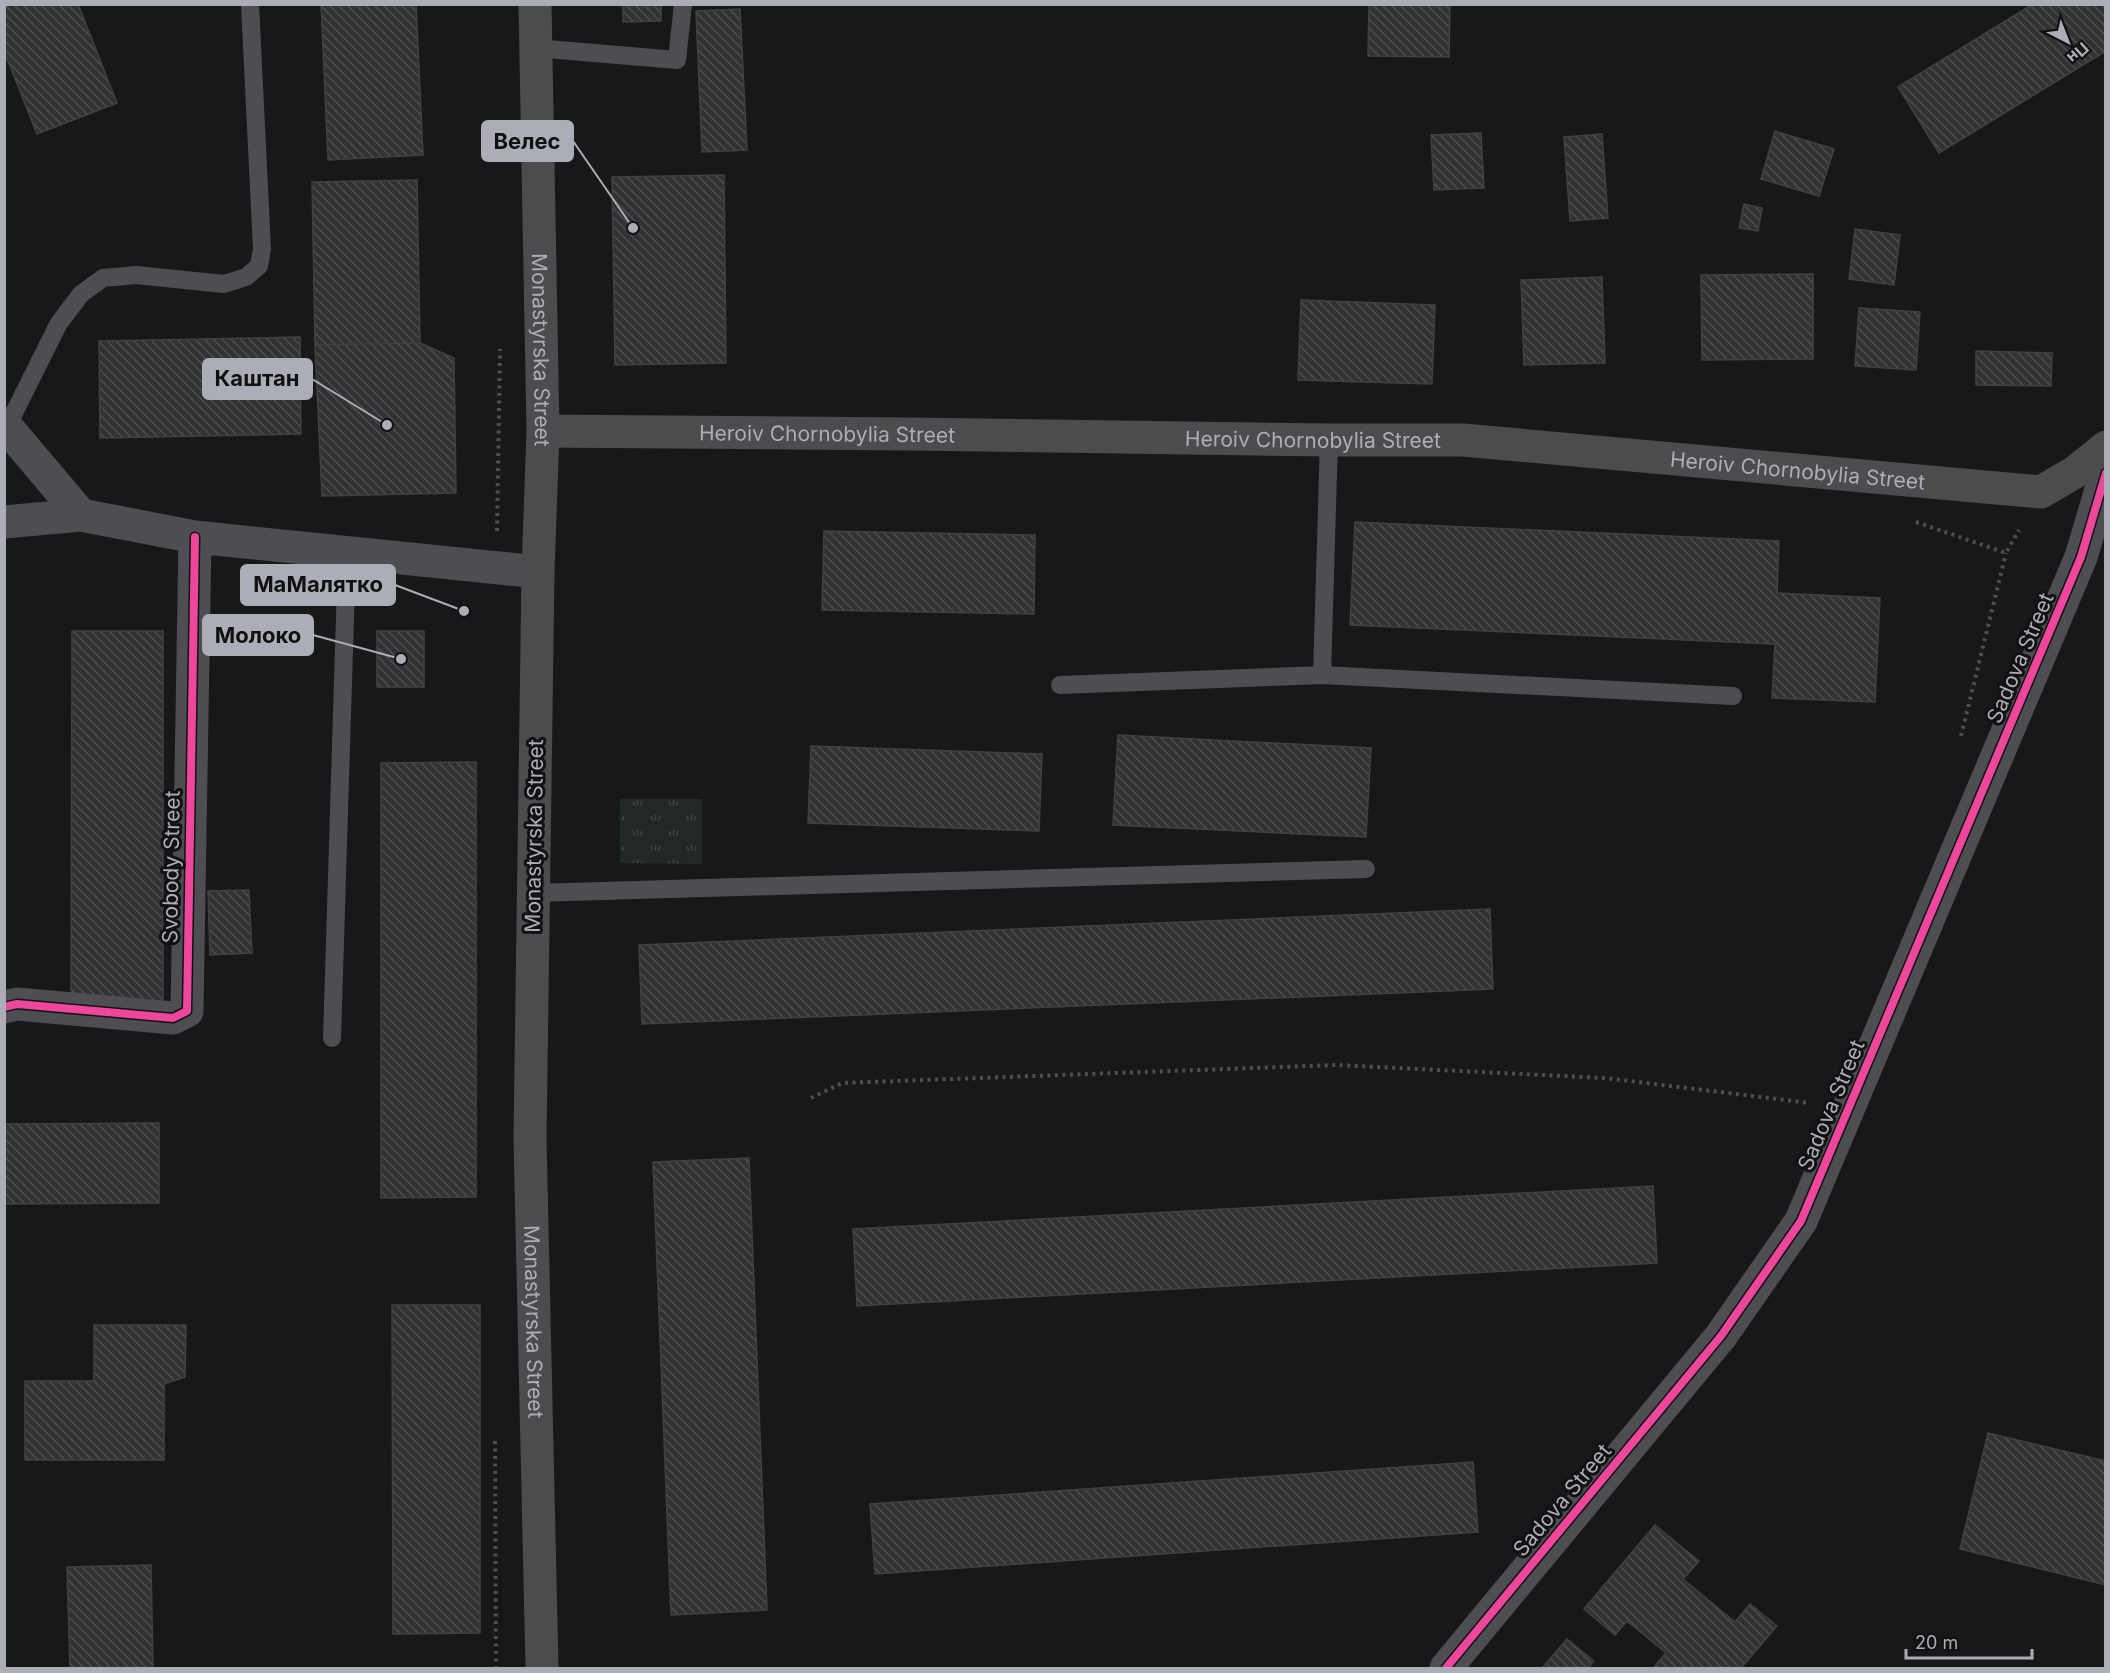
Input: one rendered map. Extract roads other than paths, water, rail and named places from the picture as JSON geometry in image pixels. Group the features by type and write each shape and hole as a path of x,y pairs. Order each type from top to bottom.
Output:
{"main road":[{"name":"Monastyrska Street","path":"535,4 543,431 538,572 530,1138 542,1668"},
{"name":"Heroiv Chornobylia Street","path":"543,431 1463,440 2041,492 2091,473"},
{"path":"2091,473 2106,447"}],"street":[{"path":"6,426 81,515"},
{"name":"Sadova Street","path":"1446,1668 1721,1336 1801,1221 2081,557 2091,473"},
{"path":"4,522 81,515 195,537 538,572"},
{"name":"Svobody Street","path":"4,1007 17,1004 173,1018 187,1011 195,537"}],"lane":[{"path":"6,426 59,323 81,294 103,278 136,275 224,284 246,277 259,266 262,249 250,4"},
{"path":"536,48 677,60 682,4"},
{"path":"1322,675 1329,440"},
{"path":"332,1038 347,553"},
{"path":"1060,685 1322,675 1733,696"},
{"path":"533,893 1366,869"}],"place":[{"name":"Велес","path":"633,228"},
{"name":"Каштан","path":"387,425"},
{"name":"МаМалятко","path":"464,611"},
{"name":"Молоко","path":"401,659"}]}
